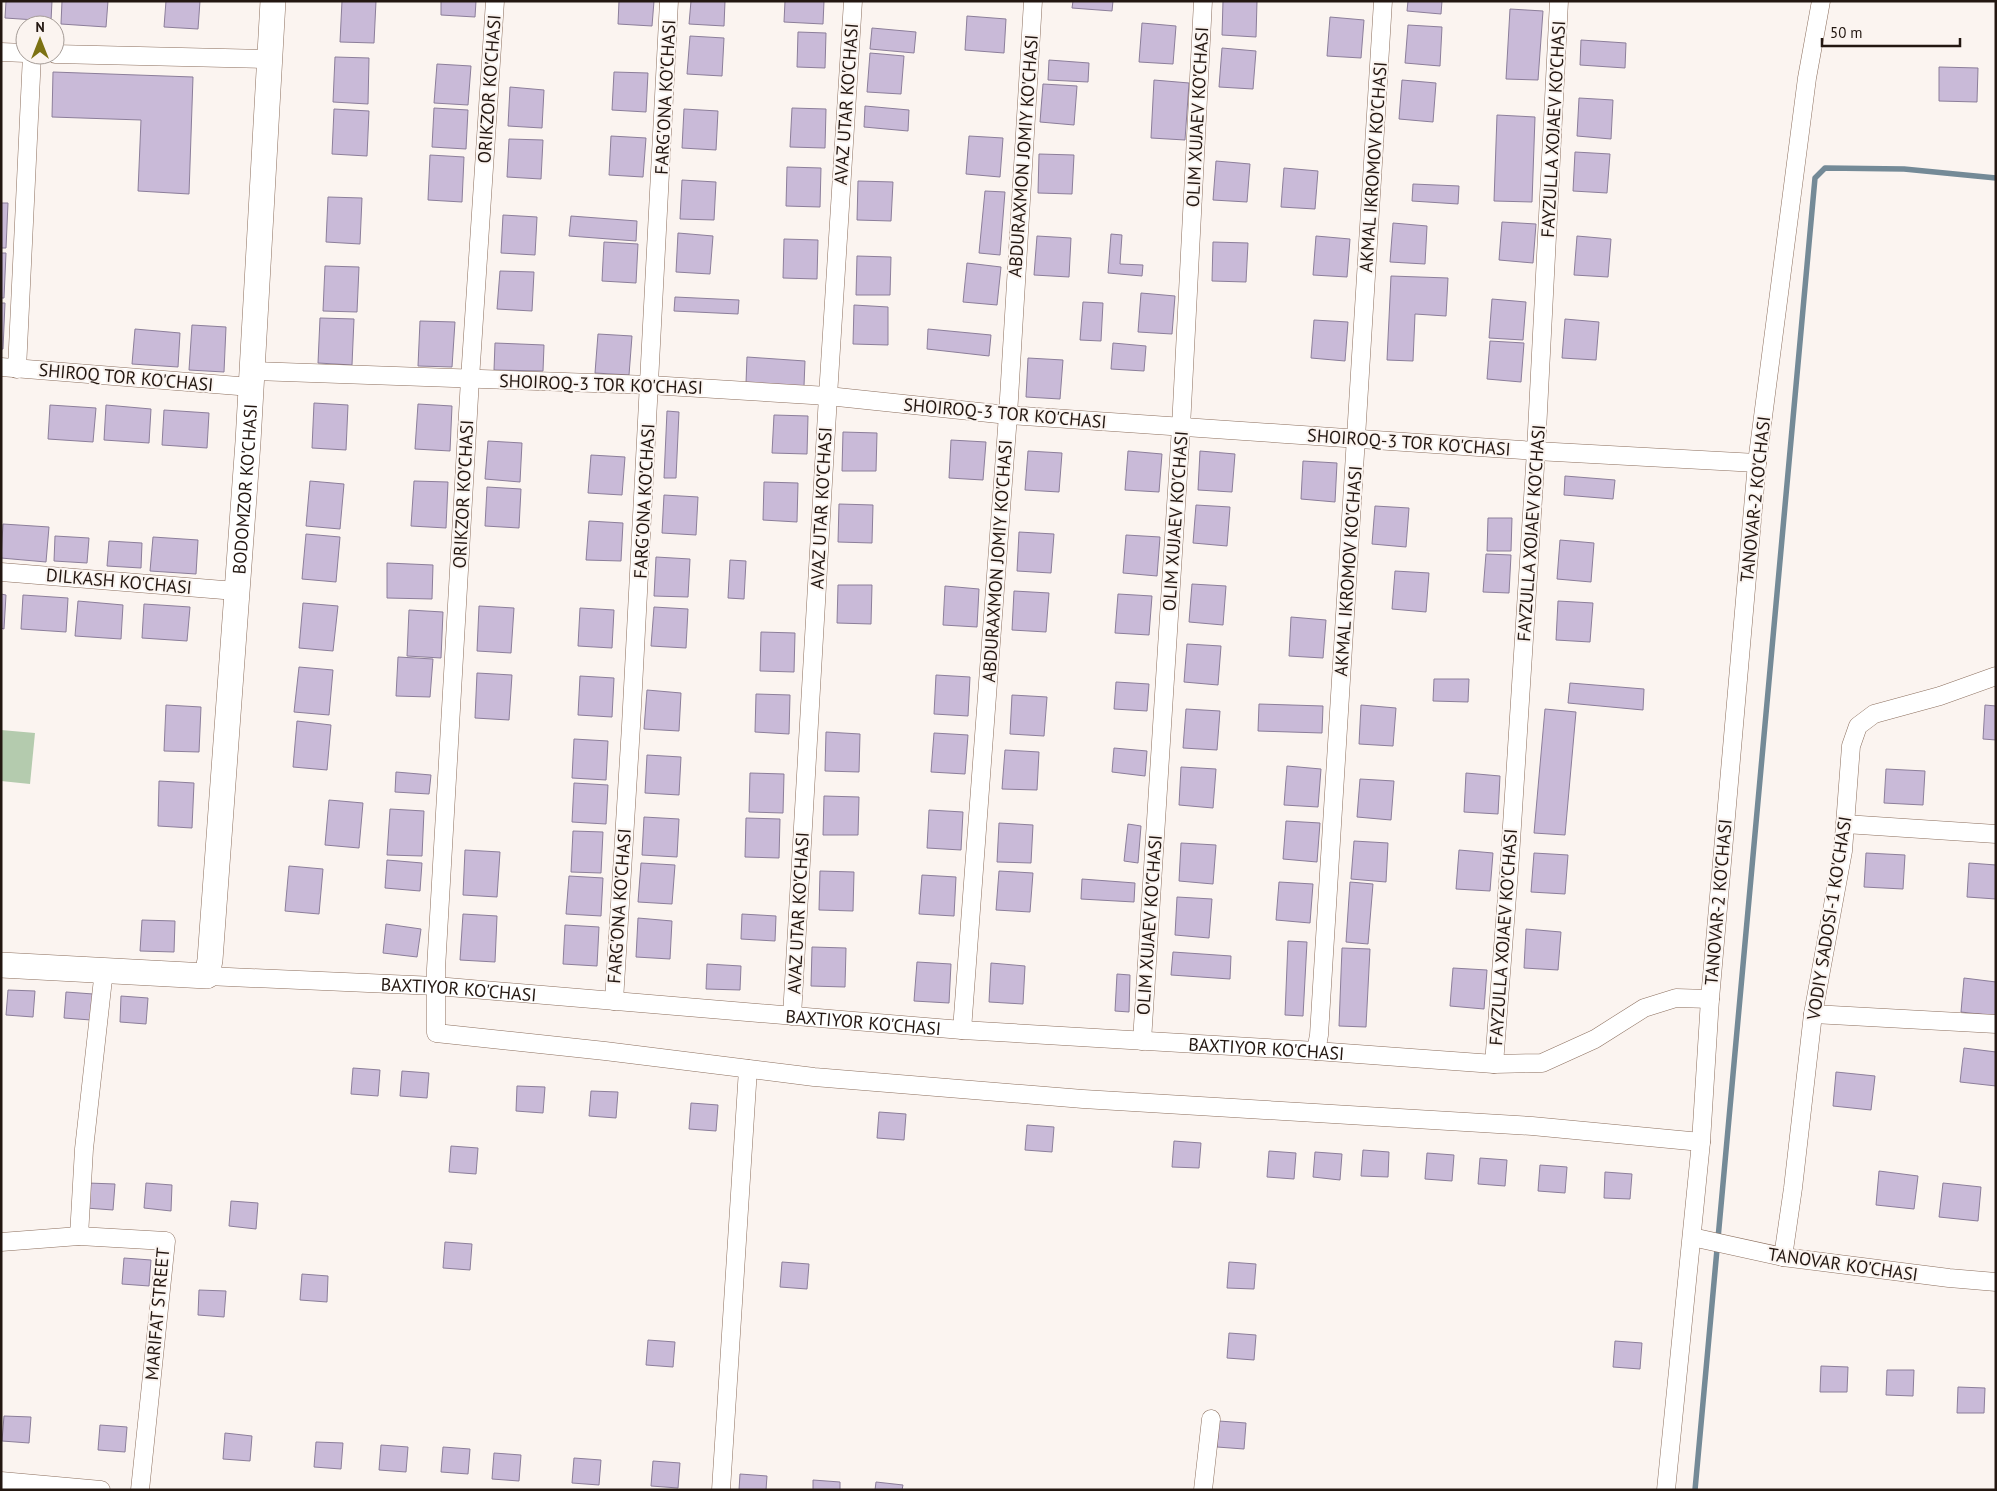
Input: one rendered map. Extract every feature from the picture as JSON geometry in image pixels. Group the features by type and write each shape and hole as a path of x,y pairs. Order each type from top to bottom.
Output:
{"street":[{"name":"BODOMZOR KO'CHASI","path":"207,976 252,379 273,1"},
{"name":"ORIKZOR KO'CHASI","path":"495,1 470,379 436,986 436,1033 748,1069"},
{"name":"FARG'ONA KO'CHASI","path":"614,1001 632,726 669,1"},
{"name":"AVAZ UTAR KO'CHASI","path":"792,1016 853,1"},
{"name":"ABDURAXMON JOMIY KO'CHASI","path":"962,1030 1008,415 1033,1"},
{"name":"OLIM XUJAEV KO'CHASI","path":"1142,1041 1182,427 1203,1"},
{"name":"AKMAL IKROMOV KO'CHASI","path":"1316,1051 1319,1036 1383,1"},
{"name":"FAYZULLA XOJAEV KO'CHASI","path":"1494,1064 1510,857 1536,451 1559,1"},
{"name":"TANOVAR-2 KO'CHASI","path":"1666,1490 1701,1142 1710,999 1757,463 1807,78 1821,1"},
{"path":"1,52 15,53"},
{"path":"65,54 270,59"},
{"path":"9,368 31,65"},
{"name":"SHIROQ TOR KO'CHASI","path":"9,368 252,379"},
{"name":"SHOIROQ-3 TOR KO'CHASI","path":"252,379 470,379 650,385 828,396 1008,415 1356,437 1536,451 1757,463"},
{"name":"DILKASH KO'CHASI","path":"1,572 236,591"},
{"name":"VODIY SADOSI-1 KO'CHASI","path":"1782,1257 1793,1188 1813,1014 1843,851 1851,746 1858,726 1874,714 1940,696 1996,676"},
{"path":"1845,824 1996,834"},
{"name":"BAXTIYOR KO'CHASI","path":"1,965 436,986 962,1030 1316,1051 1494,1064 1542,1062 1595,1038 1644,1008 1676,998 1710,999"},
{"path":"79,1236 84,1149 104,970"},
{"path":"1813,1014 1996,1024"},
{"path":"721,1490 748,1069 814,1077 1083,1099 1532,1126 1701,1142"},
{"name":"MARIFAT STREET","path":"1,1242 79,1236 166,1241 140,1490"},
{"name":"TANOVAR KO'CHASI","path":"1692,1237 1782,1257 1948,1278 1996,1282"},
{"path":"1203,1490 1211,1420"},
{"path":"1,1481 101,1490"}],"green space":[{"path":"1,730 35,733 30,784 1,781"}],"building":[{"path":"6,1 52,1 51,15 15,15 15,19 5,18"},
{"path":"62,1 108,1 106,27 65,24 65,15 61,15"},
{"path":"166,1 200,1 198,29 164,27"},
{"path":"342,1 376,1 374,43 340,42"},
{"path":"441,1 476,1 475,17 441,15"},
{"path":"619,1 654,1 652,26 618,24"},
{"path":"691,1 725,1 724,26 689,24"},
{"path":"785,1 824,1 823,24 784,22"},
{"path":"1073,1 1113,1 1112,11 1072,8"},
{"path":"1223,1 1257,1 1256,37 1222,35"},
{"path":"1408,1 1442,1 1441,14 1407,11"},
{"path":"1510,9 1543,11 1538,80 1506,79"},
{"path":"967,16 1006,19 1004,53 965,50"},
{"path":"1330,17 1364,20 1361,58 1327,56"},
{"path":"1142,23 1176,26 1173,64 1139,62"},
{"path":"1408,25 1442,27 1440,66 1405,63"},
{"path":"872,28 916,32 914,53 870,49"},
{"path":"798,32 826,33 825,68 797,67"},
{"path":"690,36 724,38 722,76 687,74"},
{"path":"1581,40 1626,43 1625,68 1580,65"},
{"path":"1222,48 1256,51 1253,89 1219,87"},
{"path":"870,53 904,56 901,94 867,92"},
{"path":"335,57 369,58 368,104 333,102"},
{"path":"1049,60 1089,63 1088,82 1048,80"},
{"path":"437,64 471,66 468,105 434,103"},
{"path":"1939,67 1978,68 1977,102 1939,101"},
{"path":"53,72 193,77 189,194 138,191 141,120 52,117"},
{"path":"614,72 648,73 646,112 612,110"},
{"path":"1154,80 1189,83 1185,140 1151,138"},
{"path":"1402,80 1436,83 1433,122 1399,119"},
{"path":"1043,84 1077,86 1074,125 1040,122"},
{"path":"510,87 544,90 542,128 508,126"},
{"path":"1579,98 1613,100 1611,139 1577,136"},
{"path":"865,106 909,110 908,131 864,127"},
{"path":"434,108 468,110 466,149 432,147"},
{"path":"792,108 826,109 825,148 790,147"},
{"path":"334,109 369,111 367,156 332,154"},
{"path":"684,109 718,111 716,150 682,148"},
{"path":"1497,115 1535,117 1532,202 1494,201"},
{"path":"611,136 646,138 643,177 609,175"},
{"path":"969,136 1003,138 1000,177 966,174"},
{"path":"509,139 543,140 541,179 507,177"},
{"path":"1575,152 1610,154 1607,193 1573,191"},
{"path":"1039,154 1074,155 1072,194 1038,193"},
{"path":"430,155 464,157 462,202 428,200"},
{"path":"1216,161 1250,164 1247,202 1213,200"},
{"path":"787,167 821,168 820,207 786,206"},
{"path":"1284,168 1318,171 1315,209 1281,207"},
{"path":"682,180 716,182 714,220 680,219"},
{"path":"858,181 893,182 891,221 857,220"},
{"path":"1413,184 1459,186 1458,204 1412,201"},
{"path":"985,191 1005,192 1000,255 979,253"},
{"path":"328,197 362,198 360,244 326,242"},
{"path":"1,203 8,203 6,248 1,248"},
{"path":"503,215 537,217 535,255 501,253"},
{"path":"571,216 637,221 636,241 569,236"},
{"path":"1502,222 1536,224 1533,263 1499,260"},
{"path":"1393,223 1427,226 1425,264 1390,262"},
{"path":"678,233 713,236 710,274 676,272"},
{"path":"1111,234 1122,235 1120,264 1143,265 1142,276 1108,273"},
{"path":"1037,236 1071,238 1069,277 1034,275"},
{"path":"1316,236 1350,239 1347,277 1313,275"},
{"path":"1577,236 1611,239 1608,277 1574,275"},
{"path":"784,239 818,240 817,279 783,278"},
{"path":"604,242 638,244 636,283 602,281"},
{"path":"1213,242 1248,243 1246,282 1212,281"},
{"path":"1,253 6,253 4,298 1,298"},
{"path":"857,256 891,257 890,295 856,295"},
{"path":"967,263 1001,267 997,305 963,302"},
{"path":"325,266 359,267 357,312 323,311"},
{"path":"500,271 534,272 532,311 497,309"},
{"path":"1391,276 1448,278 1446,316 1415,314 1413,361 1387,360"},
{"path":"1141,293 1175,296 1172,334 1138,332"},
{"path":"675,297 739,300 738,314 674,311"},
{"path":"1492,299 1526,302 1523,340 1489,338"},
{"path":"1083,302 1103,303 1101,341 1080,340"},
{"path":"1,303 5,303 3,349 1,349"},
{"path":"854,305 888,307 888,345 853,344"},
{"path":"320,318 354,319 352,365 318,363"},
{"path":"1565,319 1599,322 1596,360 1562,358"},
{"path":"1314,320 1348,322 1345,361 1311,358"},
{"path":"420,321 455,322 452,367 418,366"},
{"path":"192,325 226,327 224,372 189,370"},
{"path":"135,329 180,333 178,367 132,364"},
{"path":"928,329 991,335 989,356 927,349"},
{"path":"598,334 632,336 629,375 595,373"},
{"path":"1490,341 1524,343 1521,382 1487,379"},
{"path":"495,343 544,345 543,371 494,370"},
{"path":"1113,343 1146,346 1144,371 1111,369"},
{"path":"747,357 805,361 804,386 746,383"},
{"path":"1028,358 1063,360 1060,399 1026,397"},
{"path":"314,403 348,405 346,450 312,448"},
{"path":"418,404 452,406 450,451 415,449"},
{"path":"50,405 96,408 93,442 48,439"},
{"path":"106,405 151,409 149,443 104,440"},
{"path":"164,410 209,413 207,448 162,445"},
{"path":"667,411 679,412 676,478 664,478"},
{"path":"774,415 808,416 807,454 772,453"},
{"path":"843,432 877,433 876,471 842,471"},
{"path":"951,440 986,442 983,480 949,478"},
{"path":"488,441 522,443 520,482 485,479"},
{"path":"1028,451 1062,453 1059,492 1025,490"},
{"path":"1128,451 1162,454 1159,492 1125,490"},
{"path":"1200,451 1235,454 1232,492 1198,490"},
{"path":"591,455 625,457 622,495 588,493"},
{"path":"1303,461 1337,463 1335,502 1301,499"},
{"path":"1565,476 1615,480 1613,499 1564,495"},
{"path":"310,481 344,484 340,529 306,526"},
{"path":"414,481 448,482 446,528 411,526"},
{"path":"764,482 798,483 797,522 763,520"},
{"path":"487,487 521,489 519,528 485,526"},
{"path":"664,495 698,497 696,535 662,533"},
{"path":"839,504 873,505 872,543 838,542"},
{"path":"1196,505 1230,507 1227,546 1193,543"},
{"path":"1375,506 1409,508 1406,547 1372,544"},
{"path":"1488,518 1512,518 1511,551 1487,551"},
{"path":"589,521 623,523 621,561 586,560"},
{"path":"3,524 49,527 46,562 1,558"},
{"path":"1019,532 1054,534 1051,573 1017,571"},
{"path":"306,534 340,537 336,582 302,579"},
{"path":"1126,535 1160,537 1157,576 1123,573"},
{"path":"55,536 89,538 87,563 54,561"},
{"path":"153,537 198,540 196,574 150,571"},
{"path":"1560,540 1594,543 1591,582 1557,579"},
{"path":"109,541 142,543 141,568 107,566"},
{"path":"1486,554 1511,555 1509,593 1483,592"},
{"path":"656,557 690,559 688,597 654,596"},
{"path":"730,560 746,561 744,599 728,598"},
{"path":"387,563 433,565 432,599 387,598"},
{"path":"1395,571 1429,573 1426,612 1392,609"},
{"path":"1192,584 1226,586 1223,625 1189,622"},
{"path":"838,585 872,585 871,624 837,623"},
{"path":"945,586 979,589 977,627 943,625"},
{"path":"1014,591 1049,593 1046,632 1012,630"},
{"path":"1,594 6,595 4,629 1,628"},
{"path":"1118,594 1152,596 1149,635 1115,633"},
{"path":"23,595 68,598 66,632 21,629"},
{"path":"78,601 123,605 121,639 75,636"},
{"path":"1558,601 1593,603 1590,642 1556,640"},
{"path":"303,603 338,606 333,651 299,648"},
{"path":"144,604 190,607 187,641 142,638"},
{"path":"479,606 514,608 511,653 477,651"},
{"path":"654,607 688,609 686,648 651,646"},
{"path":"580,608 614,610 612,648 578,646"},
{"path":"409,610 443,612 441,658 407,656"},
{"path":"1291,617 1326,620 1323,658 1289,656"},
{"path":"761,632 795,633 794,672 760,671"},
{"path":"1187,644 1221,646 1218,685 1184,682"},
{"path":"398,657 433,659 430,697 396,696"},
{"path":"299,667 333,670 329,715 294,712"},
{"path":"477,673 512,675 509,720 475,718"},
{"path":"936,675 970,677 968,716 934,714"},
{"path":"580,676 614,678 612,717 578,715"},
{"path":"1434,679 1469,679 1468,702 1433,701"},
{"path":"1116,682 1149,684 1147,711 1114,709"},
{"path":"1570,683 1644,689 1643,710 1568,703"},
{"path":"647,690 681,693 679,731 644,729"},
{"path":"756,694 790,695 789,734 755,732"},
{"path":"1012,695 1047,697 1044,736 1010,734"},
{"path":"1259,704 1323,706 1322,733 1258,731"},
{"path":"166,705 201,707 199,752 164,751"},
{"path":"1361,705 1396,708 1393,746 1359,744"},
{"path":"1985,705 1996,706 1996,740 1983,739"},
{"path":"1186,709 1220,711 1217,750 1183,748"},
{"path":"1545,709 1576,712 1565,835 1534,833"},
{"path":"297,721 331,725 327,770 293,767"},
{"path":"826,732 860,734 859,772 825,771"},
{"path":"934,733 968,735 965,774 931,772"},
{"path":"574,739 608,741 606,780 572,778"},
{"path":"1114,748 1147,751 1145,776 1112,772"},
{"path":"1005,750 1039,752 1037,790 1002,789"},
{"path":"647,755 681,757 679,795 645,793"},
{"path":"1287,766 1321,769 1318,807 1284,805"},
{"path":"1181,767 1216,769 1213,808 1179,805"},
{"path":"1886,769 1925,771 1923,805 1884,803"},
{"path":"396,772 431,775 429,794 395,792"},
{"path":"750,773 784,774 783,813 749,812"},
{"path":"1466,773 1500,776 1498,814 1464,812"},
{"path":"1360,779 1394,781 1391,820 1357,817"},
{"path":"159,781 194,783 192,828 158,826"},
{"path":"574,783 608,785 606,824 572,822"},
{"path":"824,796 859,797 858,835 823,835"},
{"path":"329,800 363,803 359,848 325,845"},
{"path":"390,809 424,811 422,856 387,855"},
{"path":"929,810 963,812 961,850 927,848"},
{"path":"644,817 679,819 677,857 642,855"},
{"path":"746,818 780,819 779,858 745,857"},
{"path":"1286,821 1320,823 1317,862 1283,859"},
{"path":"999,823 1033,825 1031,863 997,862"},
{"path":"1128,824 1141,826 1138,863 1124,861"},
{"path":"573,831 603,832 601,873 571,872"},
{"path":"1354,841 1388,843 1386,882 1351,879"},
{"path":"1181,843 1216,845 1213,884 1179,881"},
{"path":"465,850 500,852 497,897 463,895"},
{"path":"1459,850 1493,853 1490,891 1456,889"},
{"path":"1534,853 1568,855 1565,894 1531,892"},
{"path":"1866,853 1905,855 1903,889 1864,887"},
{"path":"387,860 422,863 420,891 385,888"},
{"path":"641,863 675,865 672,904 638,902"},
{"path":"1969,863 1996,865 1996,899 1967,897"},
{"path":"289,866 323,869 319,914 285,911"},
{"path":"820,871 854,872 853,911 819,910"},
{"path":"999,871 1033,873 1030,912 996,910"},
{"path":"922,875 956,877 954,916 919,914"},
{"path":"569,876 603,878 601,916 566,914"},
{"path":"1082,879 1135,883 1134,902 1081,899"},
{"path":"1279,882 1313,884 1310,923 1276,920"},
{"path":"1350,882 1373,884 1368,944 1346,942"},
{"path":"1177,897 1212,899 1209,938 1175,935"},
{"path":"463,914 497,916 495,962 460,960"},
{"path":"742,914 776,916 775,941 741,939"},
{"path":"638,918 672,921 670,959 636,957"},
{"path":"142,920 175,921 174,952 140,951"},
{"path":"386,924 421,929 417,957 383,953"},
{"path":"565,925 599,927 597,966 563,964"},
{"path":"1526,929 1561,932 1558,970 1524,968"},
{"path":"1288,941 1307,942 1303,1016 1285,1015"},
{"path":"812,947 846,948 845,987 811,986"},
{"path":"1342,948 1370,949 1366,1027 1339,1026"},
{"path":"1173,952 1231,956 1230,979 1171,975"},
{"path":"917,962 951,964 949,1003 914,1001"},
{"path":"991,963 1025,966 1023,1004 989,1002"},
{"path":"707,964 741,966 740,990 706,989"},
{"path":"1453,968 1487,970 1484,1009 1450,1006"},
{"path":"1117,974 1130,975 1129,1012 1115,1011"},
{"path":"1964,978 1996,982 1996,1016 1961,1012"},
{"path":"8,990 35,991 33,1017 6,1015"},
{"path":"66,992 93,994 91,1020 64,1018"},
{"path":"121,996 148,998 146,1024 120,1022"},
{"path":"1964,1048 1996,1052 1996,1086 1960,1082"},
{"path":"353,1068 380,1070 378,1096 351,1094"},
{"path":"402,1071 429,1073 427,1098 400,1096"},
{"path":"1836,1072 1875,1076 1871,1110 1833,1106"},
{"path":"517,1086 545,1087 543,1113 516,1111"},
{"path":"591,1091 618,1092 616,1118 589,1116"},
{"path":"691,1103 718,1105 716,1131 689,1129"},
{"path":"879,1112 906,1114 904,1140 877,1138"},
{"path":"1027,1125 1054,1127 1052,1152 1025,1150"},
{"path":"1174,1141 1201,1143 1199,1168 1172,1167"},
{"path":"451,1146 478,1148 476,1174 449,1172"},
{"path":"1363,1150 1389,1152 1388,1177 1361,1176"},
{"path":"1269,1151 1296,1153 1294,1179 1267,1177"},
{"path":"1315,1152 1342,1154 1340,1180 1313,1177"},
{"path":"1427,1153 1454,1155 1452,1181 1425,1179"},
{"path":"1480,1158 1507,1160 1505,1186 1478,1184"},
{"path":"1540,1165 1567,1167 1565,1193 1538,1191"},
{"path":"1879,1171 1918,1176 1914,1209 1876,1205"},
{"path":"1605,1172 1632,1174 1630,1199 1604,1198"},
{"path":"88,1183 115,1184 113,1210 86,1208"},
{"path":"146,1183 172,1185 171,1211 144,1208"},
{"path":"1943,1183 1981,1187 1978,1221 1939,1217"},
{"path":"231,1201 258,1203 256,1229 229,1226"},
{"path":"445,1242 472,1244 470,1270 443,1268"},
{"path":"124,1258 151,1260 149,1286 122,1284"},
{"path":"782,1262 809,1264 807,1289 780,1287"},
{"path":"1229,1262 1256,1264 1254,1289 1227,1288"},
{"path":"302,1274 328,1276 327,1302 300,1300"},
{"path":"199,1290 226,1291 224,1317 198,1315"},
{"path":"1229,1333 1256,1335 1254,1360 1227,1358"},
{"path":"648,1340 675,1342 673,1367 646,1365"},
{"path":"1615,1341 1642,1343 1640,1369 1613,1367"},
{"path":"1821,1366 1848,1367 1847,1392 1820,1392"},
{"path":"1887,1370 1914,1370 1913,1396 1886,1395"},
{"path":"1958,1387 1985,1388 1984,1413 1957,1413"},
{"path":"4,1416 31,1417 29,1443 2,1441"},
{"path":"1219,1421 1246,1423 1244,1449 1217,1447"},
{"path":"100,1425 127,1427 125,1452 98,1450"},
{"path":"225,1433 252,1436 250,1461 223,1459"},
{"path":"316,1442 343,1443 341,1469 314,1467"},
{"path":"381,1445 408,1447 406,1472 379,1470"},
{"path":"443,1447 470,1449 468,1474 441,1472"},
{"path":"494,1453 521,1455 519,1481 492,1479"},
{"path":"574,1458 601,1460 599,1485 572,1483"},
{"path":"653,1461 680,1463 678,1488 651,1486"},
{"path":"740,1474 767,1476 766,1490 739,1490"},
{"path":"813,1480 840,1482 840,1490 813,1490"},
{"path":"876,1482 903,1485 902,1490 875,1490"}],"waterway":[{"path":"1695,1490 1815,178 1825,168 1904,169 1996,178"}]}
